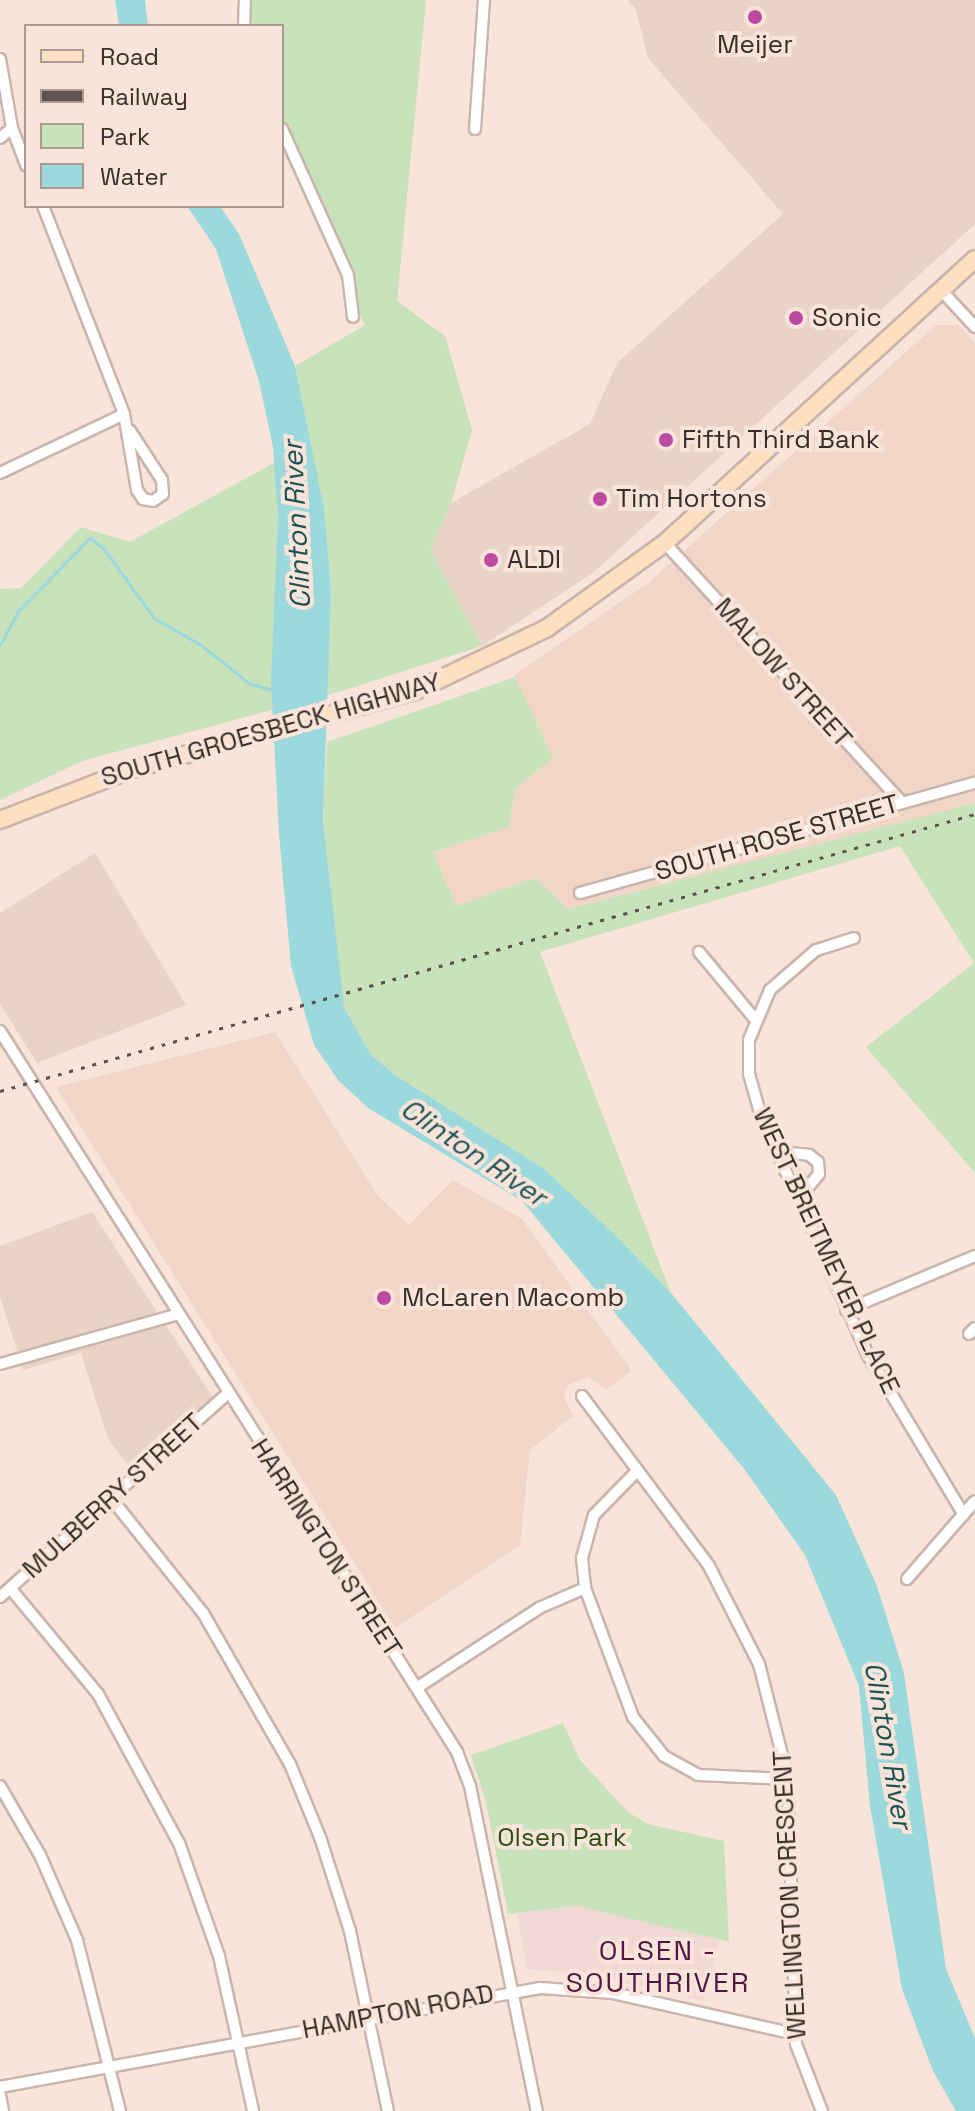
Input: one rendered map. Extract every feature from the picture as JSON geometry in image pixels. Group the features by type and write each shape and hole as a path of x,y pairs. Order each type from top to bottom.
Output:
{"main road":[{"name":"SOUTH GROESBECK HIGHWAY","path":"0,820 90,782 341,714 436,684 509,649 584,605 665,543 975,259"}],"street":[{"path":"244,24 245,0"},
{"path":"475,129 484,0"},
{"path":"0,59 12,128 24,160"},
{"path":"0,138 12,128"},
{"path":"284,133 348,275 353,317"},
{"path":"44,208 130,431 137,490 143,499 153,501 163,494 162,480 130,431"},
{"path":"941,290 975,327"},
{"path":"0,473 124,414"},
{"name":"MALOW STREET","path":"665,543 902,803"},
{"name":"SOUTH ROSE STREET","path":"580,893 975,783"},
{"name":"WEST BREITMEYER PLACE","path":"854,938 832,942 792,967 770,990 754,1018 749,1074 777,1152 846,1310 893,1399 964,1515"},
{"path":"699,952 754,1018"},
{"name":"HARRINGTON STREET","path":"0,1031 175,1315 418,1687 457,1752 470,1786 537,2111"},
{"path":"777,1152 809,1155 818,1162 819,1174 798,1199"},
{"path":"846,1310 975,1256"},
{"path":"958,1263 975,1266"},
{"path":"0,1364 175,1315"},
{"name":"MULBERRY STREET","path":"0,1597 226,1395"},
{"name":"WELLINGTON CRESCENT","path":"582,1396 709,1566 743,1625 782,1737 788,1779 795,2034 819,2109"},
{"path":"637,1471 600,1507 586,1532 585,1588 633,1717 655,1747 681,1768 710,1779 788,1779"},
{"path":"110,1497 203,1613 284,1753 338,1888 388,2111"},
{"path":"907,1579 975,1501"},
{"path":"10,1588 98,1694 150,1785 206,1915 240,2042 253,2111"},
{"path":"418,1687 539,1608 585,1588"},
{"path":"0,1786 40,1855 77,1940 111,2062 120,2111"},
{"name":"HAMPTON ROAD","path":"0,2087 111,2062 240,2042 512,1990 589,1989 795,2034"},
{"path":"0,2095 3,2111"}],"shaded area":[{"path":"628,0 975,0 975,224 594,572 482,646 431,550 451,503 590,424 617,363 783,214 648,58 636,10"},
{"path":"936,325 959,325 975,343 975,803 569,909 535,878 456,906 433,852 509,827 515,789 553,758 514,675 648,583"},
{"path":"95,853 186,1005 37,1063 0,1004 0,913"},
{"name":"McLaren Macomb","path":"275,1032 378,1196 409,1225 453,1180 522,1219 632,1371 606,1389 588,1377 568,1385 564,1397 573,1416 530,1450 520,1545 395,1628 56,1087"},
{"path":"92,1212 214,1399 130,1468 108,1439 81,1353 23,1370 0,1297 0,1246"},
{"path":"576,1906 720,1939 704,2001 582,1973 527,1969 517,1913"}],"green space":[{"path":"245,0 426,0 397,301 445,336 472,430 451,503 431,550 482,646 342,691 82,761 0,800 0,589 21,588 81,527 130,542 308,444 295,366 365,325 351,300 348,275 284,133 284,24 244,24"},
{"path":"515,677 553,758 515,789 509,827 433,852 456,906 535,878 569,909 975,803 975,1173 866,1047 974,963 900,846 540,952 671,1293 543,1168 395,1075 371,1055 344,1007 336,954 323,821 327,742"},
{"name":"Olsen Park","path":"563,1723 580,1760 628,1812 648,1824 724,1841 729,1942 576,1906 508,1914 486,1803 471,1755"}],"water":[{"path":"115,0 145,0 148,24 119,24"},
{"name":"Clinton River","path":"188,208 221,208 239,234 295,366 324,509 331,593 323,821 344,1007 371,1055 395,1075 543,1168 615,1235 671,1293 836,1495 877,1586 904,1673 946,1969 975,2038 975,2111 956,2111 933,2071 902,1989 870,1806 859,1686 805,1555 745,1470 522,1201 368,1108 338,1080 314,1045 291,966 279,834 271,682 278,517 273,447 259,381 216,249"}],"waterway":[{"path":"0,645 18,611 90,538 104,549 154,618 201,645 250,684 274,690"}],"railway":[{"path":"0,1091 975,814"}],"place":[{"name":"Meijer","path":"755,17"},
{"name":"Sonic","path":"796,318"},
{"name":"Fifth Third Bank","path":"666,440"},
{"name":"Tim Hortons","path":"600,499"},
{"name":"ALDI","path":"491,560"},
{"name":"McLaren Macomb","path":"384,1298"}],"district":[{"name":"OLSEN - SOUTHRIVER","path":"658,1966"}]}
